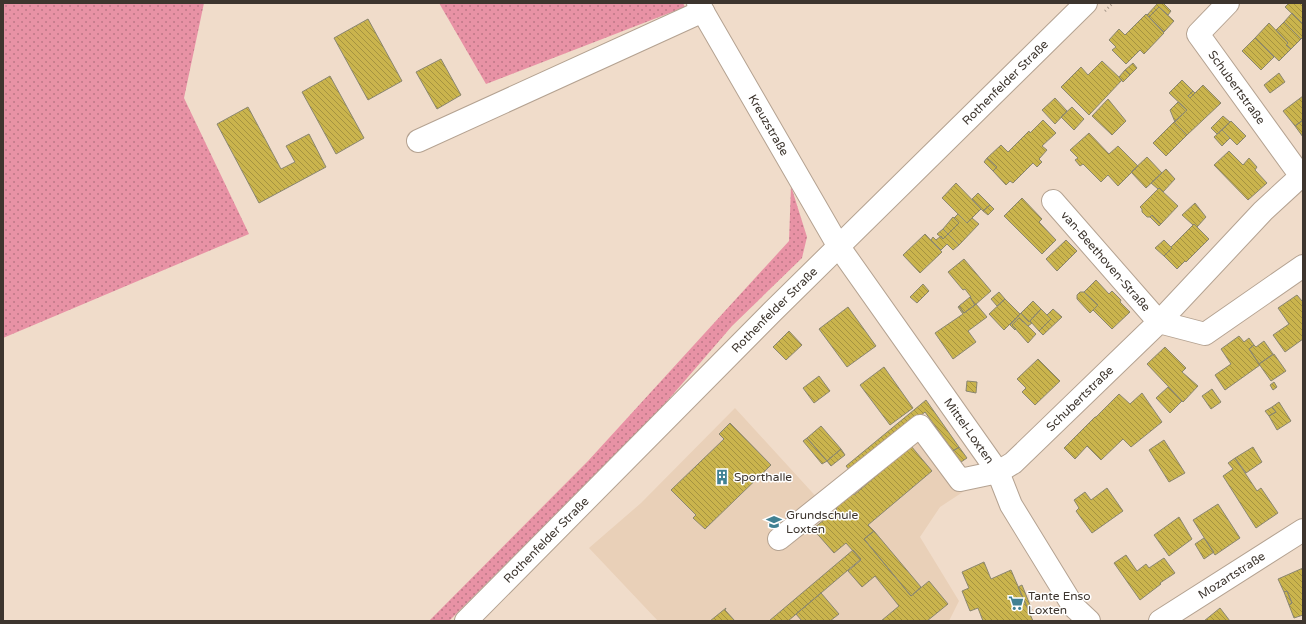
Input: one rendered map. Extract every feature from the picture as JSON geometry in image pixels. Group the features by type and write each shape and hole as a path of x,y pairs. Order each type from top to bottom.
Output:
{"street":[{"name":"Rothenfelder Straße","path":"466,621 772,312 1086,3"},
{"name":"Schubertstraße","path":"998,472 1013,463 1159,322 1263,211 1302,177 1198,34 1228,3"},
{"name":"Kreuzstraße","path":"700,7 839,246"},
{"path":"418,141 700,7"},
{"name":"van-Beethoven-Straße","path":"1053,201 1159,322"},
{"name":"Mittel-Loxten","path":"839,246 998,472 1011,505 1073,606 1089,621"},
{"path":"1159,322 1205,334 1303,266"},
{"path":"779,539 920,426 960,480 998,472"},
{"name":"Mozartstraße","path":"1160,621 1303,530"}],"shaded area":[{"path":"3,3 204,3 184,98 249,234 3,338"},
{"path":"439,3 683,3 685,7 486,84"},
{"path":"791,186 807,237 802,258 732,326 656,414 449,621 429,621 588,461 789,241"},
{"name":"Grundschule Loxten","path":"735,408 821,502 925,416 960,465 972,486 940,507 920,537 959,601 949,621 658,621 589,548 641,503"}],"building":[{"path":"1158,3 1163,3 1171,11 1168,15 1159,7 1149,17 1147,15"},
{"path":"1289,3 1303,3 1303,24 1285,7"},
{"path":"1159,7 1174,21 1164,32 1149,17"},
{"path":"1292,13 1303,24 1303,37 1301,39 1284,22"},
{"path":"1146,14 1164,33 1144,54 1140,50 1126,64 1112,50 1116,47 1109,40 1119,29 1125,35"},
{"path":"368,19 402,81 368,100 334,38"},
{"path":"1284,22 1301,39 1291,49 1286,45 1288,43 1276,30"},
{"path":"1269,23 1288,43 1286,45 1291,49 1279,61 1255,38"},
{"path":"1255,38 1274,57 1261,70 1242,51"},
{"path":"441,59 461,95 437,109 416,72"},
{"path":"1102,61 1122,80 1089,115 1061,87 1081,67 1088,75"},
{"path":"1133,63 1137,68 1130,75 1125,70"},
{"path":"1125,70 1130,75 1123,82 1119,77"},
{"path":"1279,73 1285,82 1270,93 1264,85"},
{"path":"330,76 364,138 336,154 302,92"},
{"path":"1182,80 1193,91 1188,96 1190,98 1203,85 1221,103 1187,135 1174,122 1187,110 1169,93"},
{"path":"1193,91 1195,93 1190,98 1188,96"},
{"path":"1303,96 1303,120 1295,126 1283,111"},
{"path":"1055,98 1067,111 1055,124 1042,110"},
{"path":"1108,99 1126,121 1112,135 1092,116"},
{"path":"1178,102 1187,110 1175,122 1170,110"},
{"path":"248,107 281,169 295,162 286,146 309,134 326,167 259,203 217,124"},
{"path":"1072,107 1084,119 1074,130 1061,117"},
{"path":"1223,116 1230,122 1217,134 1211,128"},
{"path":"1043,120 1056,133 1042,146 1047,150 1039,159 1042,162 1037,167 1033,163 1013,183 1010,181 1006,185 993,171 997,167 987,158 1001,145 1008,152 1029,131 1030,133"},
{"path":"1303,120 1303,137 1295,126"},
{"path":"1231,121 1246,136 1237,145 1222,130"},
{"path":"1174,122 1187,135 1166,156 1153,143"},
{"path":"1222,130 1230,138 1222,146 1214,137"},
{"path":"1089,133 1109,154 1118,146 1138,166 1118,186 1108,175 1101,182 1083,164 1080,166 1075,160 1078,158 1070,150"},
{"path":"1229,151 1243,165 1249,158 1257,167 1255,170 1267,183 1248,200 1214,165"},
{"path":"1147,157 1162,173 1146,188 1131,172"},
{"path":"987,158 997,167 993,171 984,162"},
{"path":"1166,169 1175,179 1163,192 1151,183"},
{"path":"956,183 981,209 967,223 942,198"},
{"path":"1159,188 1178,206 1161,224 1152,215 1147,217 1142,212 1140,207"},
{"path":"978,193 990,205 983,211 972,199"},
{"path":"1022,198 1042,219 1039,222 1056,240 1042,254 1004,216"},
{"path":"1195,203 1206,217 1197,227 1182,215"},
{"path":"990,205 994,209 988,215 983,211"},
{"path":"958,214 967,223 972,218 979,224 959,245 948,234 959,223 954,218"},
{"path":"1152,215 1161,224 1159,226 1150,217"},
{"path":"953,217 959,223 948,234 943,229"},
{"path":"1194,224 1209,239 1177,269 1164,256"},
{"path":"943,229 948,234 943,239 937,234"},
{"path":"925,234 942,252 920,273 903,255"},
{"path":"948,234 959,245 953,250 947,244 941,250 931,240 933,237 936,240 941,236 943,239"},
{"path":"1066,240 1077,251 1057,271 1046,259"},
{"path":"1164,240 1172,248 1164,256 1155,248"},
{"path":"964,259 991,291 975,305 965,289 963,290 948,272"},
{"path":"1096,280 1109,294 1112,291 1130,312 1112,329 1093,310 1098,305 1084,292"},
{"path":"923,284 929,291 917,303 910,297"},
{"path":"999,292 1005,299 997,306 991,299"},
{"path":"1080,292 1084,292 1098,305 1090,313 1077,299 1077,295"},
{"path":"1297,295 1303,301 1303,339 1285,352 1273,335 1289,324 1278,308"},
{"path":"970,297 975,305 964,313 959,306"},
{"path":"1005,299 1020,314 1004,330 989,314"},
{"path":"1033,301 1041,309 1029,322 1021,313"},
{"path":"976,304 987,317 968,331 976,342 953,359 935,333 963,314 958,307 959,306 964,313"},
{"path":"848,307 876,346 847,367 819,329"},
{"path":"1041,309 1051,319 1039,331 1030,321"},
{"path":"1053,309 1062,317 1043,335 1039,331 1051,319 1047,315"},
{"path":"1021,313 1029,322 1030,321 1032,323 1028,326 1019,318 1012,325 1016,329 1015,330 1010,325"},
{"path":"1019,318 1036,334 1028,343 1012,325"},
{"path":"789,331 802,345 786,360 773,347"},
{"path":"1239,336 1244,342 1249,338 1254,345 1249,349 1260,365 1225,390 1215,375 1231,364 1221,349"},
{"path":"1264,341 1273,354 1259,364 1249,349 1254,345 1256,347"},
{"path":"1165,347 1186,368 1182,372 1198,386 1183,402 1147,364"},
{"path":"1274,354 1286,371 1271,381 1259,364"},
{"path":"1038,359 1060,381 1035,405 1022,392 1026,388 1017,379"},
{"path":"884,367 913,408 890,425 860,385"},
{"path":"819,376 830,391 814,403 803,388"},
{"path":"967,381 977,382 976,393 966,391"},
{"path":"1274,382 1277,387 1273,390 1270,385"},
{"path":"1168,387 1182,401 1170,413 1156,398"},
{"path":"1212,389 1221,402 1211,409 1202,396"},
{"path":"1142,393 1162,422 1131,447 1123,439 1101,460 1087,446 1075,459 1064,448 1119,394 1130,404"},
{"path":"926,400 959,447 953,451 925,412 851,472 846,466"},
{"path":"1279,402 1291,421 1277,430 1269,416 1276,412 1272,407"},
{"path":"1272,407 1276,412 1269,416 1265,411"},
{"name":"Sporthalle","path":"730,423 771,465 705,529 693,518 696,515 671,490 724,439 719,434"},
{"path":"821,426 841,449 827,461 807,438"},
{"path":"807,438 827,461 822,464 803,441"},
{"path":"1164,440 1185,473 1169,482 1149,450"},
{"path":"911,446 932,471 868,525 874,531 864,539 911,596 929,581 948,604 927,621 881,621 899,606 875,576 862,587 848,571 861,560 846,543 834,553 813,529 837,509 835,507 852,493 854,495"},
{"path":"959,447 967,458 961,462 953,451"},
{"path":"1253,447 1262,462 1246,473 1235,458"},
{"path":"841,449 845,455 831,466 827,461"},
{"path":"1235,458 1257,491 1261,488 1278,513 1256,528 1223,476 1233,469 1228,463"},
{"path":"1107,488 1123,511 1092,533 1076,511 1079,508 1074,500 1085,492 1091,500"},
{"path":"1218,504 1240,538 1215,555 1193,520"},
{"path":"1179,517 1192,539 1169,556 1154,535"},
{"path":"874,531 921,587 911,596 864,539"},
{"path":"1204,538 1214,552 1204,559 1195,544"},
{"path":"853,550 861,559 788,621 769,621"},
{"path":"1126,555 1137,571 1146,564 1149,568 1164,558 1175,573 1160,583 1161,584 1140,600 1114,563"},
{"path":"984,562 991,579 1011,570 1033,621 983,621 978,608 970,611 962,591 969,588 962,572"},
{"path":"1303,568 1303,615 1294,618 1289,605 1292,603 1287,591 1284,592 1278,579"},
{"path":"1022,585 1032,610 1029,611 1018,587"},
{"path":"1287,591 1292,603 1289,605 1284,592"},
{"path":"821,593 839,614 830,621 802,621 796,614"},
{"path":"726,608 725,610 735,621 710,621"},
{"path":"1220,608 1230,621 1204,621"}],"place":[{"name":"Sporthalle","path":"722,477"},
{"name":"Grundschule Loxten","path":"774,522"},
{"name":"Tante Enso Loxten","path":"1016,603"}]}
